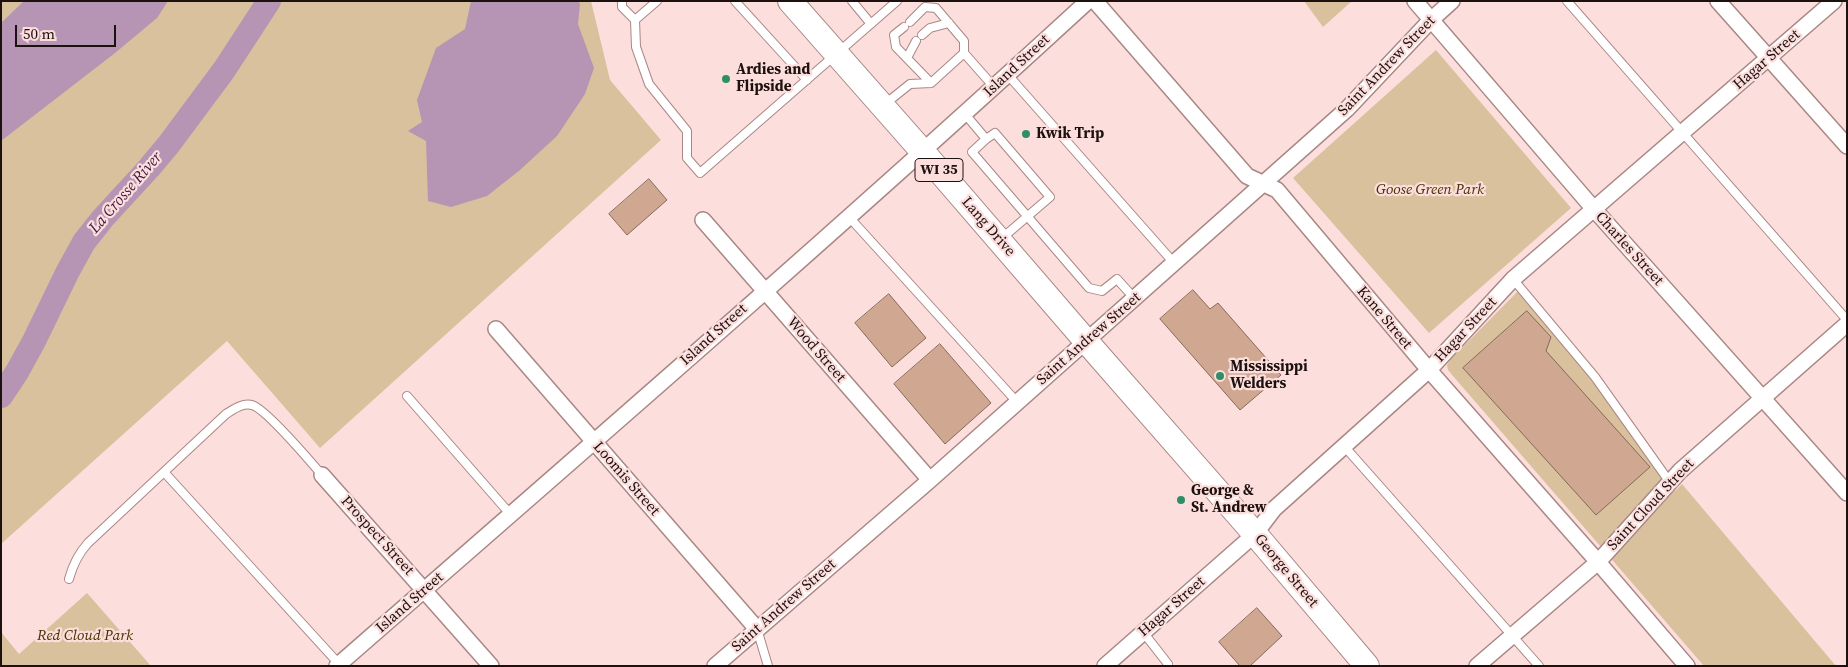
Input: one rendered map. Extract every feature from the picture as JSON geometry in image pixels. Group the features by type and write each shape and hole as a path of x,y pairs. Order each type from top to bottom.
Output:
{"main road":[{"name":"Lang Drive","path":"790,1 924,152 1086,341"},
{"name":"George Street","path":"1086,341 1255,534 1367,666"}],"street":[{"name":"Island Street","path":"338,665 924,152 1088,1"},
{"name":"Kane Street","path":"1095,1 1247,176 1277,190 1429,370 1687,666"},
{"name":"Charles Street","path":"1415,1 1593,208 1847,493"},
{"name":"Saint Andrew Street","path":"715,666 930,480 1347,109 1431,20 1452,1"},
{"path":"1718,1 1847,146"},
{"name":"Hagar Street","path":"1105,666 1255,534 1274,509 1429,370 1513,279 1593,208 1684,133 1834,1"},
{"name":"Wood Street","path":"702,220 930,480"},
{"name":"Saint Cloud Street","path":"1478,666 1598,562 1669,482 1847,324"},
{"name":"Loomis Street","path":"496,329 757,629"},
{"name":"Prospect Street","path":"322,475 491,666"}],"lane":[{"path":"622,1 622,7 635,20 636,46 649,84 687,130 687,158 700,173 897,1"},
{"path":"635,20 657,1"},
{"path":"735,1 806,80"},
{"path":"852,1 871,24"},
{"path":"1567,1 1847,320"},
{"path":"931,83 896,47 894,35 926,7 936,8 949,23 964,41 964,53 994,88"},
{"path":"922,35 930,28 949,23"},
{"path":"906,58 916,41"},
{"path":"882,106 910,84 931,83 964,53"},
{"path":"1008,75 1174,263"},
{"path":"965,114 986,140"},
{"path":"1000,240 1027,216 1050,197 1026,174 1001,145 995,132 972,152 1027,216 1088,288 1102,291 1117,279 1135,299"},
{"path":"990,173 994,163"},
{"path":"1003,188 1007,179"},
{"path":"1015,202 1019,193"},
{"path":"849,217 1017,402"},
{"path":"1513,279 1595,377 1669,482"},
{"path":"407,396 511,515"},
{"path":"69,578 79,554 129,504 226,414 239,406 252,405 264,412 322,475"},
{"path":"1344,446 1539,666"},
{"path":"164,472 338,665"},
{"path":"757,629 768,666"},
{"path":"1143,632 1168,664"}],"green space":[{"path":"1,1 591,1 610,80 661,140 320,448 227,341 1,544"},
{"path":"1304,1 1352,1 1323,27"},
{"name":"Goose Green Park","path":"1436,50 1571,208 1429,333 1293,178"},
{"path":"1518,291 1590,374 1659,472 1675,491 1682,484 1836,666 1704,666 1453,376 1448,370 1447,365 1451,359"},
{"name":"Red Cloud Park","path":"87,593 151,666 1,666 1,632 19,654"}],"shaded area":[{"path":"24,1 168,1 157,18 1,141 1,23"},
{"path":"471,1 578,1 580,4 578,24 594,68 585,94 557,136 520,170 487,196 451,207 428,201 426,141 408,131 422,122 417,100 436,48 465,29"}],"building":[{"path":"649,179 667,200 627,235 609,214"},
{"path":"1193,290 1210,309 1218,303 1281,375 1240,410 1160,319"},
{"path":"889,294 926,338 892,367 855,323"},
{"path":"1527,311 1551,337 1546,351 1650,467 1596,515 1463,368"},
{"path":"940,344 991,403 945,444 894,384"},
{"path":"1257,608 1282,636 1250,666 1240,666 1219,642"}],"waterway":[{"name":"La Crosse River","path":"1,396 34,341 84,242 169,144 224,70 269,1"}],"place":[{"name":"Ardies and Flipside","path":"726,79"},
{"name":"Kwik Trip","path":"1026,134"},
{"name":"Mississippi Welders","path":"1220,376"},
{"name":"George & St. Andrew","path":"1181,500"}]}
